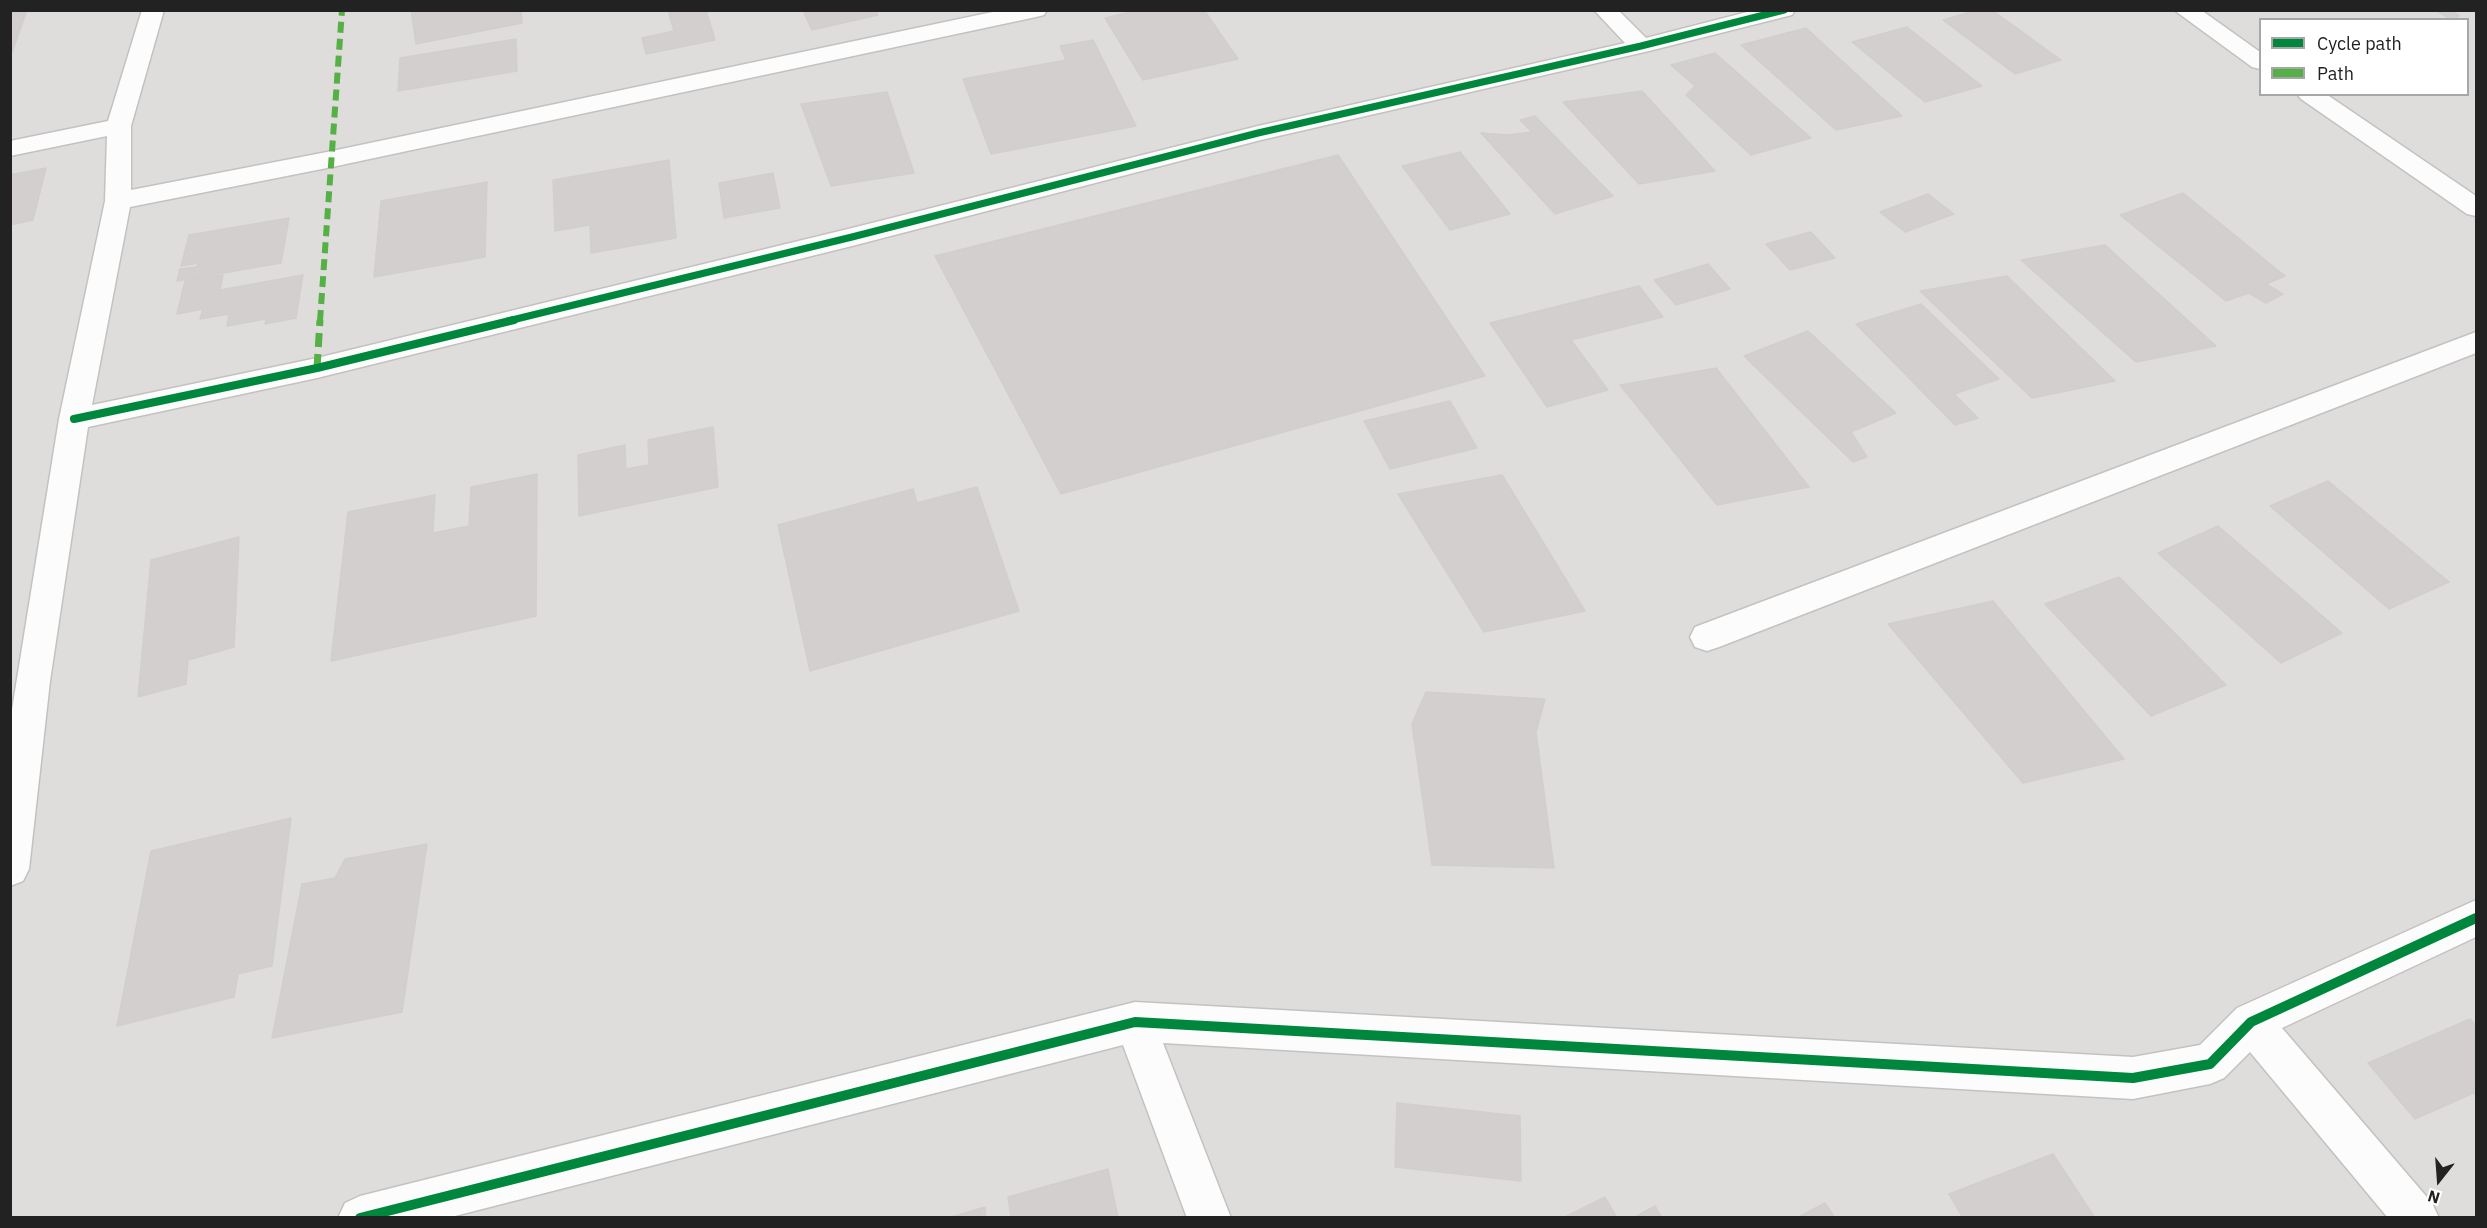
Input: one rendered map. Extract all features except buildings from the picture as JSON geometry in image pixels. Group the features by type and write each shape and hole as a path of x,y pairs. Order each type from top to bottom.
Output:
{"street":[{"path":"10,870 22,685 118,201 119,126 153,10"},
{"path":"118,201 332,159 1036,10"},
{"path":"1605,10 1641,46"},
{"path":"74,419 328,365 852,237 1258,133 1641,46 1784,10"},
{"path":"2185,10 2259,61"},
{"path":"2312,96 2476,208"},
{"path":"10,149 119,126"},
{"path":"1707,638 2471,354"},
{"path":"360,1218 1135,1022 2133,1078 2210,1064 2251,1022 2476,918"},
{"path":"1135,1022 1209,1218"},
{"path":"2251,1022 2417,1218"}],"shaded area":[{"path":"11,11 2476,11 2476,1217 11,1217"}],"marked path":[{"path":"317,368 342,10"}],"cycle path":[{"path":"74,419 317,368 852,237 1258,133 1641,46 1784,10"},
{"path":"360,1218 1135,1022 2133,1078 2210,1064 2251,1022 2476,918"}]}
